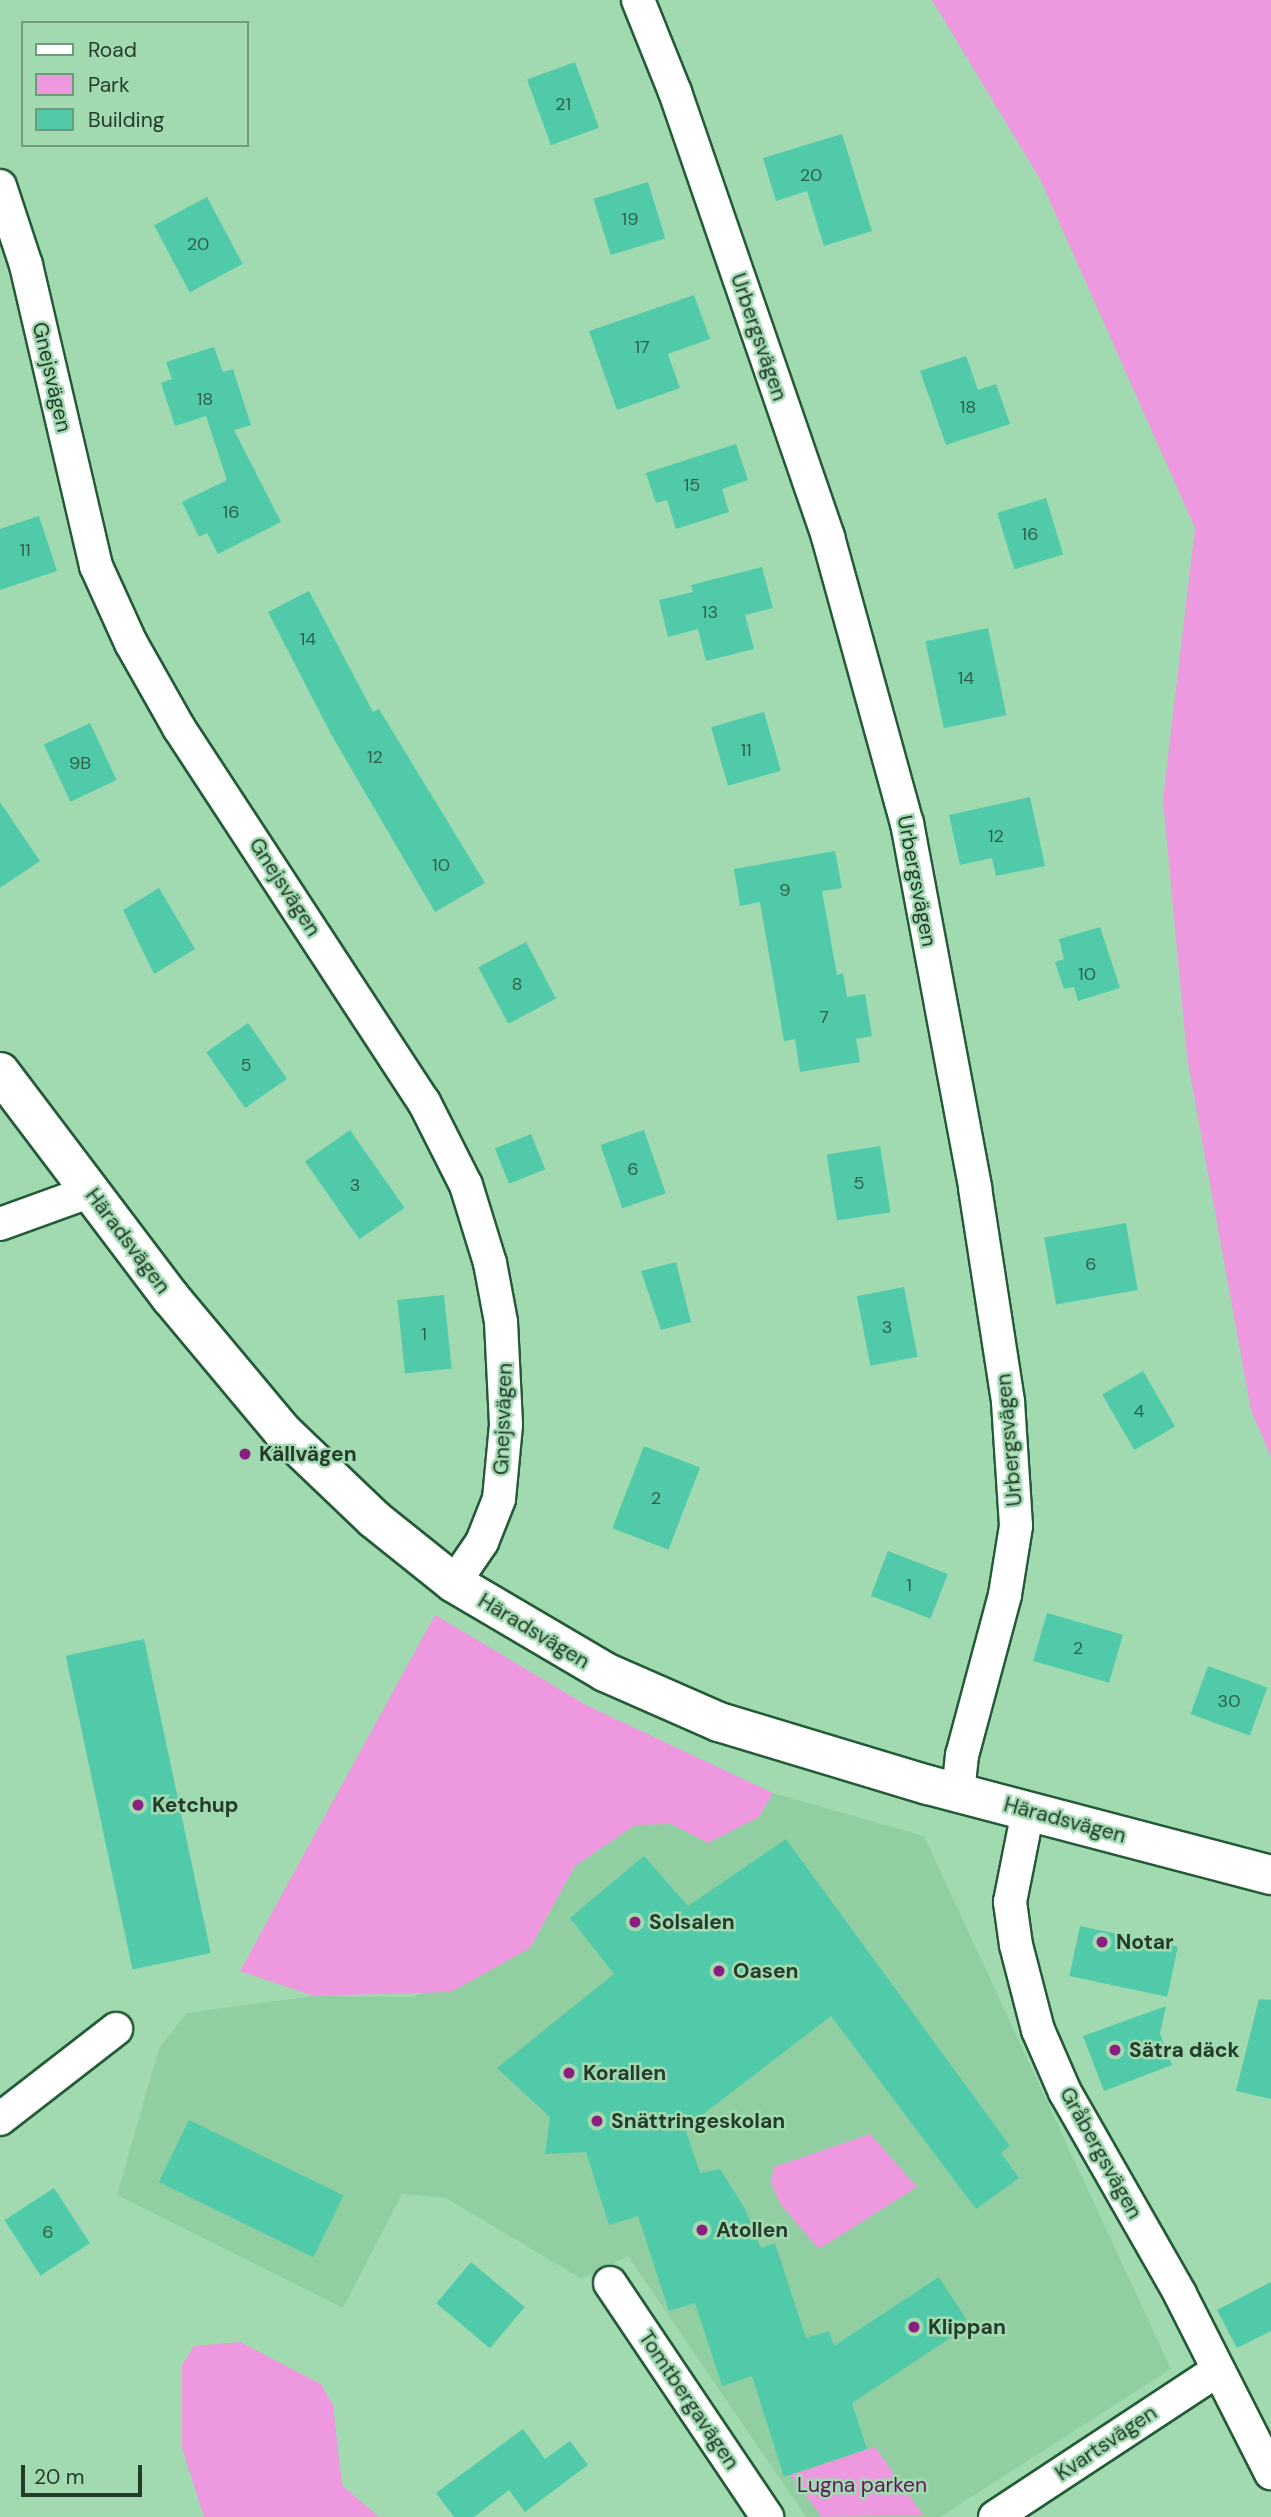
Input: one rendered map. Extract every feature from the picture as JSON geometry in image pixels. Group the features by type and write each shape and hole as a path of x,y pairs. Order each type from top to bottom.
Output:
{"street":[{"name":"Urbergsvägen","path":"638,0 675,92 828,537 907,823 975,1188 1008,1402 1016,1526 1005,1595 962,1755 958,1792"},
{"name":"Gnejsvägen","path":"0,186 26,265 96,566 131,643 180,728 424,1102 466,1185 490,1263 501,1322 506,1425 499,1499 482,1542 454,1583"},
{"name":"Häradsvägen","path":"0,1072 172,1298 283,1432 374,1519 454,1583 605,1672 719,1722 958,1792 1271,1875"},
{"path":"0,1224 91,1191"},
{"name":"Gråbergsvägen","path":"1028,1811 1010,1902 1016,1945 1038,2030 1065,2092 1218,2370 1271,2473"},
{"path":"0,2119 117,2029"},
{"name":"Tomtbergavägen","path":"610,2283 768,2517"},
{"name":"Kvartsvägen","path":"995,2517 1218,2370"}],"shaded area":[{"name":"Snättringeskolan","path":"773,1793 924,1836 1171,2369 940,2517 806,2517 628,2256 582,2279 446,2198 402,2194 343,2308 117,2195 159,2048 187,2013 314,1996 412,1997 530,1948 575,1866 635,1825 671,1824 708,1843 759,1817"}],"green space":[{"path":"932,0 1271,0 1271,1457 1251,1410 1187,1057 1163,799 1195,528 1040,179"},
{"path":"435,1615 588,1706 773,1793 759,1817 708,1843 671,1824 635,1825 575,1866 530,1948 451,1992 314,1996 240,1971"},
{"path":"870,2134 917,2187 819,2249 781,2205 771,2183 774,2167"},
{"path":"240,2342 321,2384 333,2405 342,2485 379,2517 204,2517 182,2448 182,2365 194,2346"},
{"name":"Lugna parken","path":"875,2447 923,2515 822,2517 790,2475"}],"building":[{"path":"575,62 599,128 551,145 527,79"},
{"path":"842,134 872,231 824,246 807,191 776,201 763,158"},
{"path":"648,182 665,238 611,255 593,199"},
{"path":"207,197 243,264 190,292 154,225"},
{"path":"694,295 710,339 668,354 680,388 617,410 589,331"},
{"path":"214,347 223,372 233,369 251,425 234,430 281,522 218,554 207,533 199,537 182,502 227,480 206,416 175,426 161,383 172,379 166,362"},
{"path":"966,356 978,390 996,384 1010,424 946,445 920,371"},
{"path":"736,444 748,480 722,489 729,512 676,529 667,500 656,503 646,473"},
{"path":"1046,498 1063,554 1014,569 997,513"},
{"path":"39,516 57,571 0,590 0,529"},
{"path":"762,567 773,608 745,615 754,649 706,661 698,629 668,637 659,600 693,592 691,585"},
{"path":"309,591 373,712 379,709 485,883 435,912 332,736 268,612"},
{"path":"988,628 1007,715 944,728 925,641"},
{"path":"764,712 781,771 728,786 711,727"},
{"path":"90,723 117,780 70,802 44,745"},
{"path":"1030,797 1045,866 996,876 992,858 960,865 949,815"},
{"path":"0,802 40,861 0,888"},
{"path":"835,851 842,888 822,891 837,975 843,973 847,997 865,994 872,1036 856,1039 860,1062 800,1072 795,1039 784,1041 760,902 740,906 734,869"},
{"path":"159,888 195,949 154,974 123,910"},
{"path":"1100,927 1120,988 1078,1001 1074,987 1064,989 1055,962 1064,959 1059,939"},
{"path":"526,942 556,999 508,1024 478,967"},
{"path":"248,1023 287,1079 245,1108 206,1052"},
{"path":"350,1130 404,1208 359,1239 305,1162"},
{"path":"644,1130 666,1193 622,1208 601,1145"},
{"path":"531,1134 545,1169 509,1184 495,1149"},
{"path":"880,1146 890,1212 837,1221 827,1154"},
{"path":"1126,1223 1138,1290 1056,1304 1044,1237"},
{"path":"676,1262 691,1322 661,1330 641,1271"},
{"path":"904,1287 918,1357 870,1366 857,1296"},
{"path":"444,1295 452,1369 405,1374 397,1300"},
{"path":"1143,1371 1175,1426 1134,1450 1102,1394"},
{"path":"644,1446 700,1468 668,1550 612,1528"},
{"path":"888,1551 948,1574 931,1619 871,1596"},
{"path":"1047,1613 1123,1635 1109,1683 1033,1661"},
{"name":"Ketchup","path":"144,1639 211,1953 132,1970 66,1656"},
{"path":"1208,1666 1267,1688 1250,1735 1191,1714"},
{"path":"786,1839 1010,2146 1001,2153 1019,2178 976,2209 831,2016 685,2128 700,2173 720,2169 745,2209 761,2248 775,2243 806,2338 829,2331 834,2346 939,2277 970,2325 852,2403 867,2449 784,2477 752,2376 722,2386 695,2303 669,2311 638,2216 609,2225 586,2152 545,2154 550,2117 497,2068 614,1974 570,1918 644,1856 688,1906"},
{"path":"1080,1926 1178,1947 1167,1997 1069,1976"},
{"path":"1259,1999 1271,2000 1271,2099 1236,2091"},
{"path":"1166,2006 1160,2034 1172,2065 1104,2091 1083,2036"},
{"path":"189,2120 344,2195 313,2257 159,2182"},
{"path":"54,2188 90,2243 40,2275 5,2220"},
{"path":"471,2262 525,2307 490,2348 436,2303"},
{"path":"1271,2282 1271,2331 1237,2348 1217,2310"},
{"path":"523,2429 545,2459 570,2441 588,2465 525,2512 509,2490 474,2517 454,2517 436,2493"}],"place":[{"name":"Källvägen","path":"245,1454"},
{"name":"Ketchup","path":"138,1805"},
{"name":"Solsalen","path":"635,1922"},
{"name":"Notar","path":"1102,1942"},
{"name":"Oasen","path":"719,1971"},
{"name":"Sätra däck","path":"1115,2050"},
{"name":"Korallen","path":"569,2073"},
{"name":"Snättringeskolan","path":"597,2121"},
{"name":"Atollen","path":"702,2230"},
{"name":"Klippan","path":"914,2327"}]}
